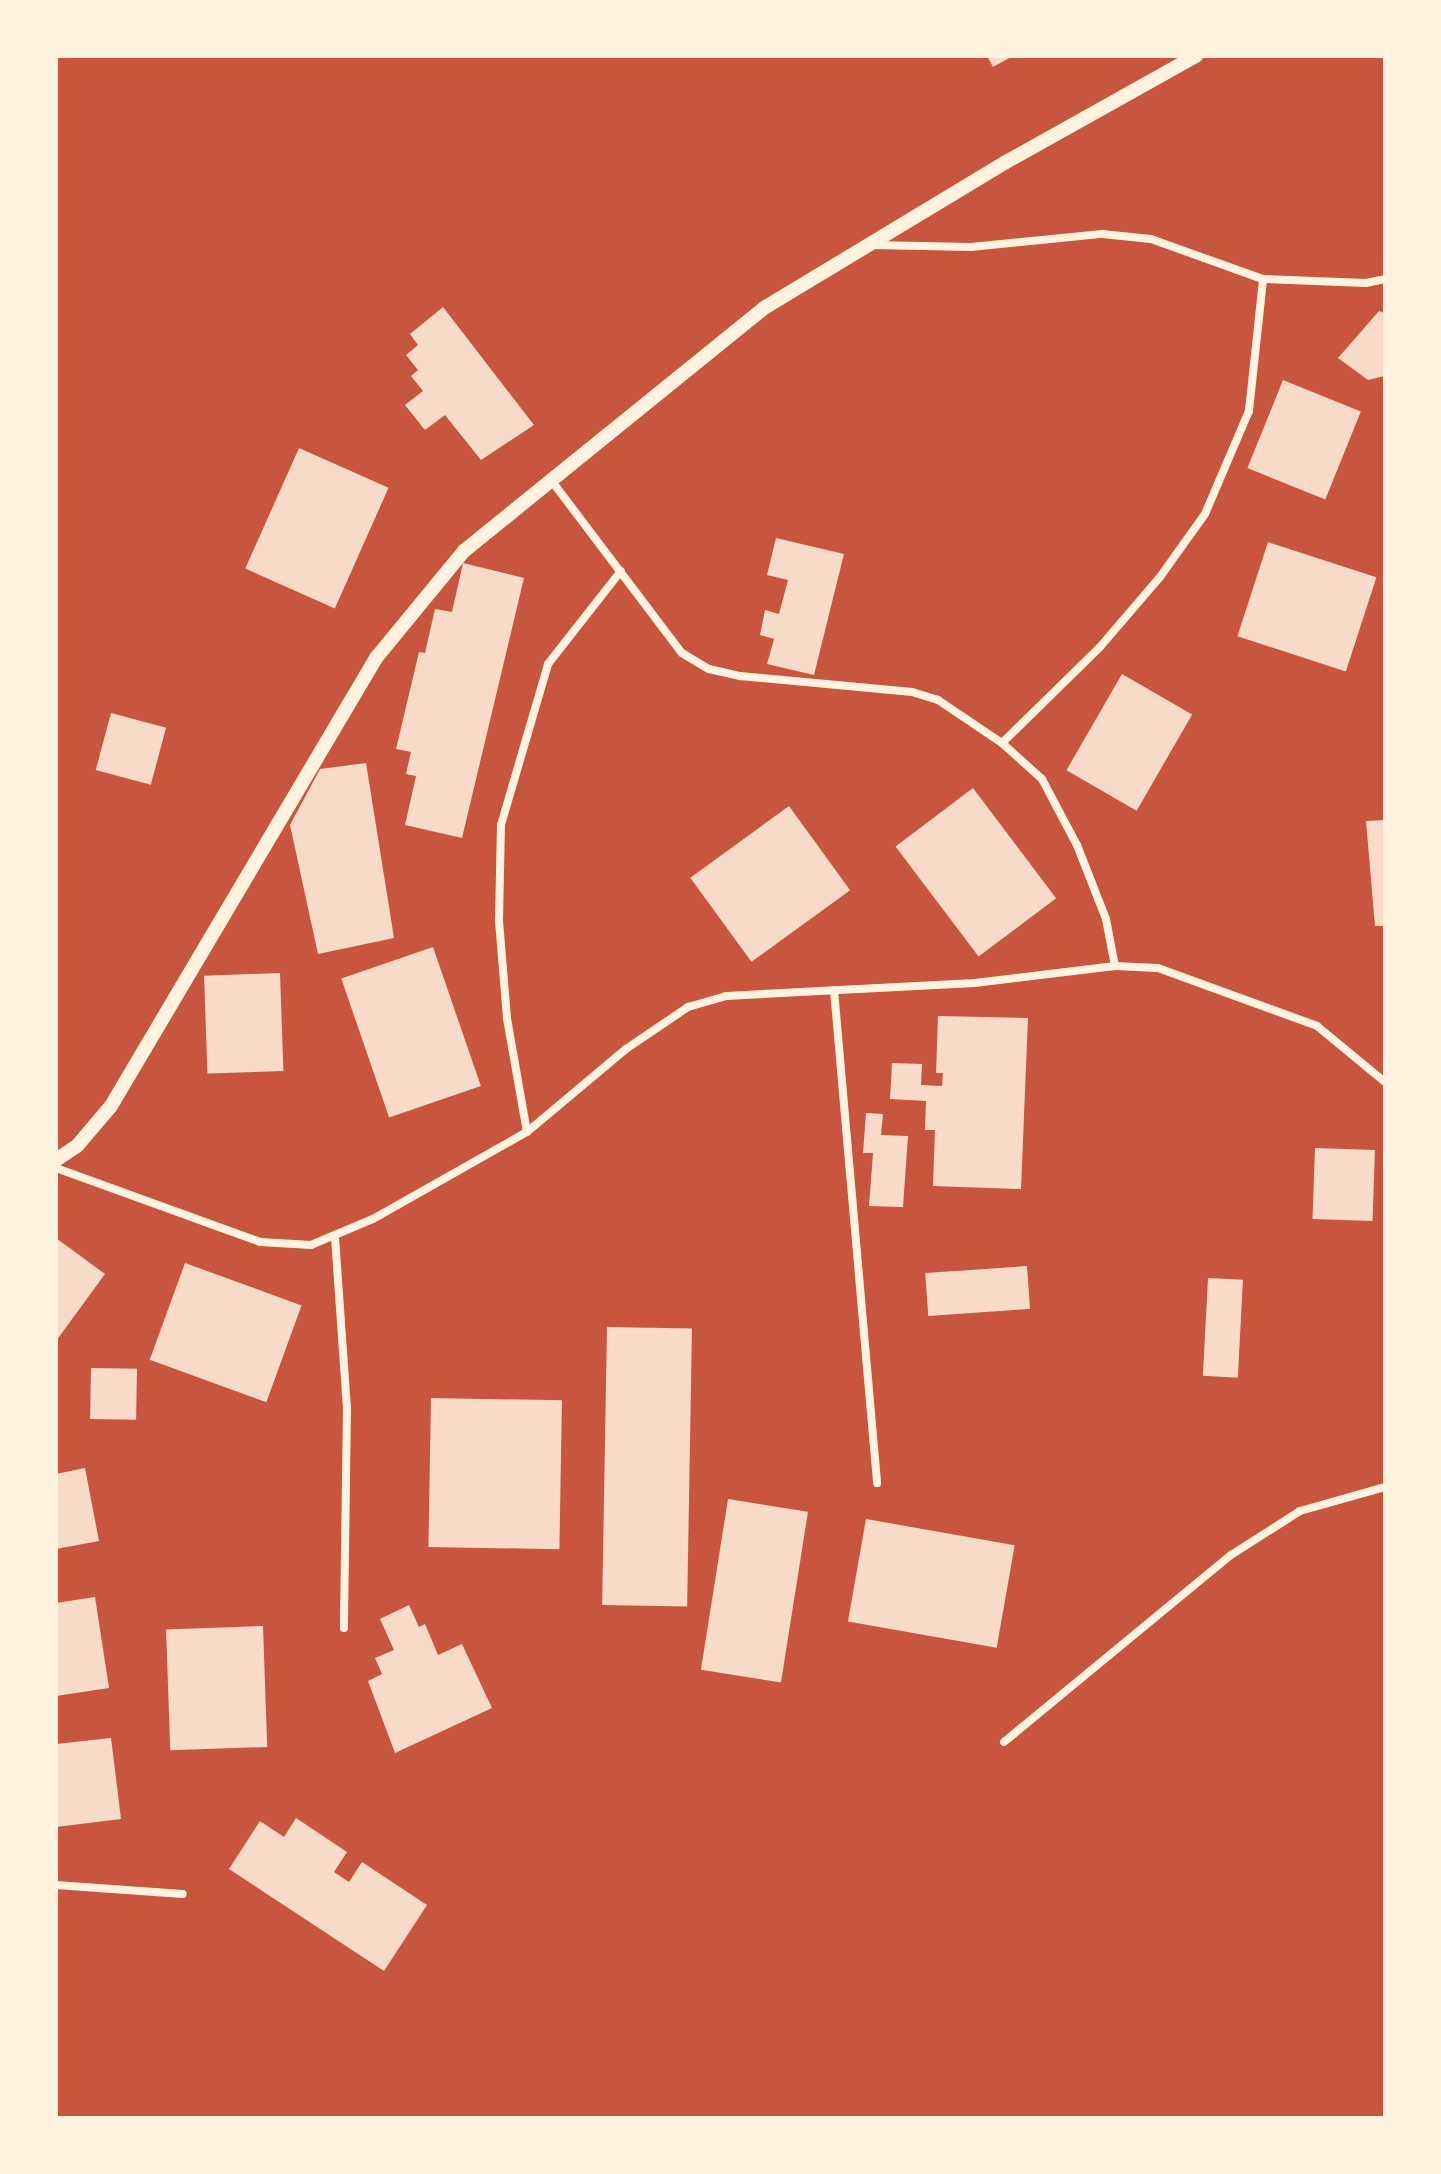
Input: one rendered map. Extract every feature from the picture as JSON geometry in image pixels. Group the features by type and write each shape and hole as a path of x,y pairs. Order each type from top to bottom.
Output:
{"street":[{"path":"56,1160 95,1126 132,1074 316,753 404,618 464,551 764,308 867,245 1196,56"},
{"path":"867,245 971,247 1102,234 1151,239 1263,279 1366,283 1385,279"},
{"path":"1002,743 1100,647 1160,577 1205,514 1249,411 1263,279"},
{"path":"550,479 621,571 660,630 682,653 709,669 740,676 912,692 938,700 1002,743 1042,779 1077,845 1106,919 1115,966"},
{"path":"527,1132 507,1018 499,920 501,825 548,664 621,571"},
{"path":"56,1168 260,1242 291,1246 335,1237 527,1132 626,1049 688,1007 726,996 975,983 1115,966 1158,968 1317,1026 1385,1082"},
{"path":"834,990 877,1483"},
{"path":"335,1237 347,1407 344,1628"},
{"path":"1004,1742 1231,1555 1300,1511 1385,1487"},
{"path":"56,1885 183,1894"}],"building":[{"path":"987,56 1013,56 993,67"},
{"path":"443,307 534,425 481,460 445,415 425,430 405,405 423,391 411,376 418,370 406,355 418,345 410,334"},
{"path":"1379,311 1385,313 1385,376 1368,380 1338,358"},
{"path":"1283,380 1361,411 1325,500 1247,468"},
{"path":"299,448 389,488 335,608 245,569"},
{"path":"776,538 844,554 814,675 767,664 774,639 760,635 765,610 779,614 788,580 767,575"},
{"path":"1268,542 1376,577 1346,671 1237,636"},
{"path":"463,563 524,578 462,838 405,825 416,776 406,774 411,752 396,749 419,652 425,653 435,609 452,612"},
{"path":"1122,674 1192,714 1137,811 1066,770"},
{"path":"111,713 166,728 151,785 96,770"},
{"path":"366,763 394,938 318,954 290,825 320,769"},
{"path":"973,788 1056,898 979,957 896,846"},
{"path":"789,806 850,890 751,962 690,878"},
{"path":"1385,820 1385,926 1375,926 1366,821"},
{"path":"433,947 481,1086 389,1118 341,979"},
{"path":"280,973 283,1071 207,1074 204,976"},
{"path":"938,1016 1028,1018 1021,1189 933,1186 935,1130 925,1130 926,1101 890,1099 892,1063 922,1064 921,1085 942,1086 943,1073 936,1073"},
{"path":"866,1113 883,1114 881,1135 908,1136 903,1207 869,1206 873,1153 863,1153"},
{"path":"1315,1148 1375,1150 1372,1221 1313,1219"},
{"path":"56,1238 105,1274 56,1341"},
{"path":"185,1263 302,1305 266,1402 150,1360"},
{"path":"1027,1266 1030,1309 928,1316 925,1273"},
{"path":"1208,1278 1243,1280 1238,1378 1203,1376"},
{"path":"607,1327 692,1328 687,1606 602,1605"},
{"path":"91,1368 137,1369 136,1420 90,1419"},
{"path":"431,1398 562,1400 559,1549 428,1547"},
{"path":"85,1468 99,1541 56,1549 56,1474"},
{"path":"728,1499 808,1512 781,1683 701,1670"},
{"path":"866,1519 1015,1545 997,1648 848,1621"},
{"path":"95,1597 109,1688 56,1696 56,1603"},
{"path":"409,1605 419,1627 425,1624 438,1655 462,1644 492,1708 395,1753 368,1681 382,1674 375,1658 394,1650 380,1619"},
{"path":"263,1626 267,1747 170,1750 166,1629"},
{"path":"111,1738 121,1819 56,1827 56,1744"},
{"path":"296,1818 347,1852 334,1872 349,1882 362,1862 427,1905 384,1971 229,1869 260,1821 284,1837"}]}
